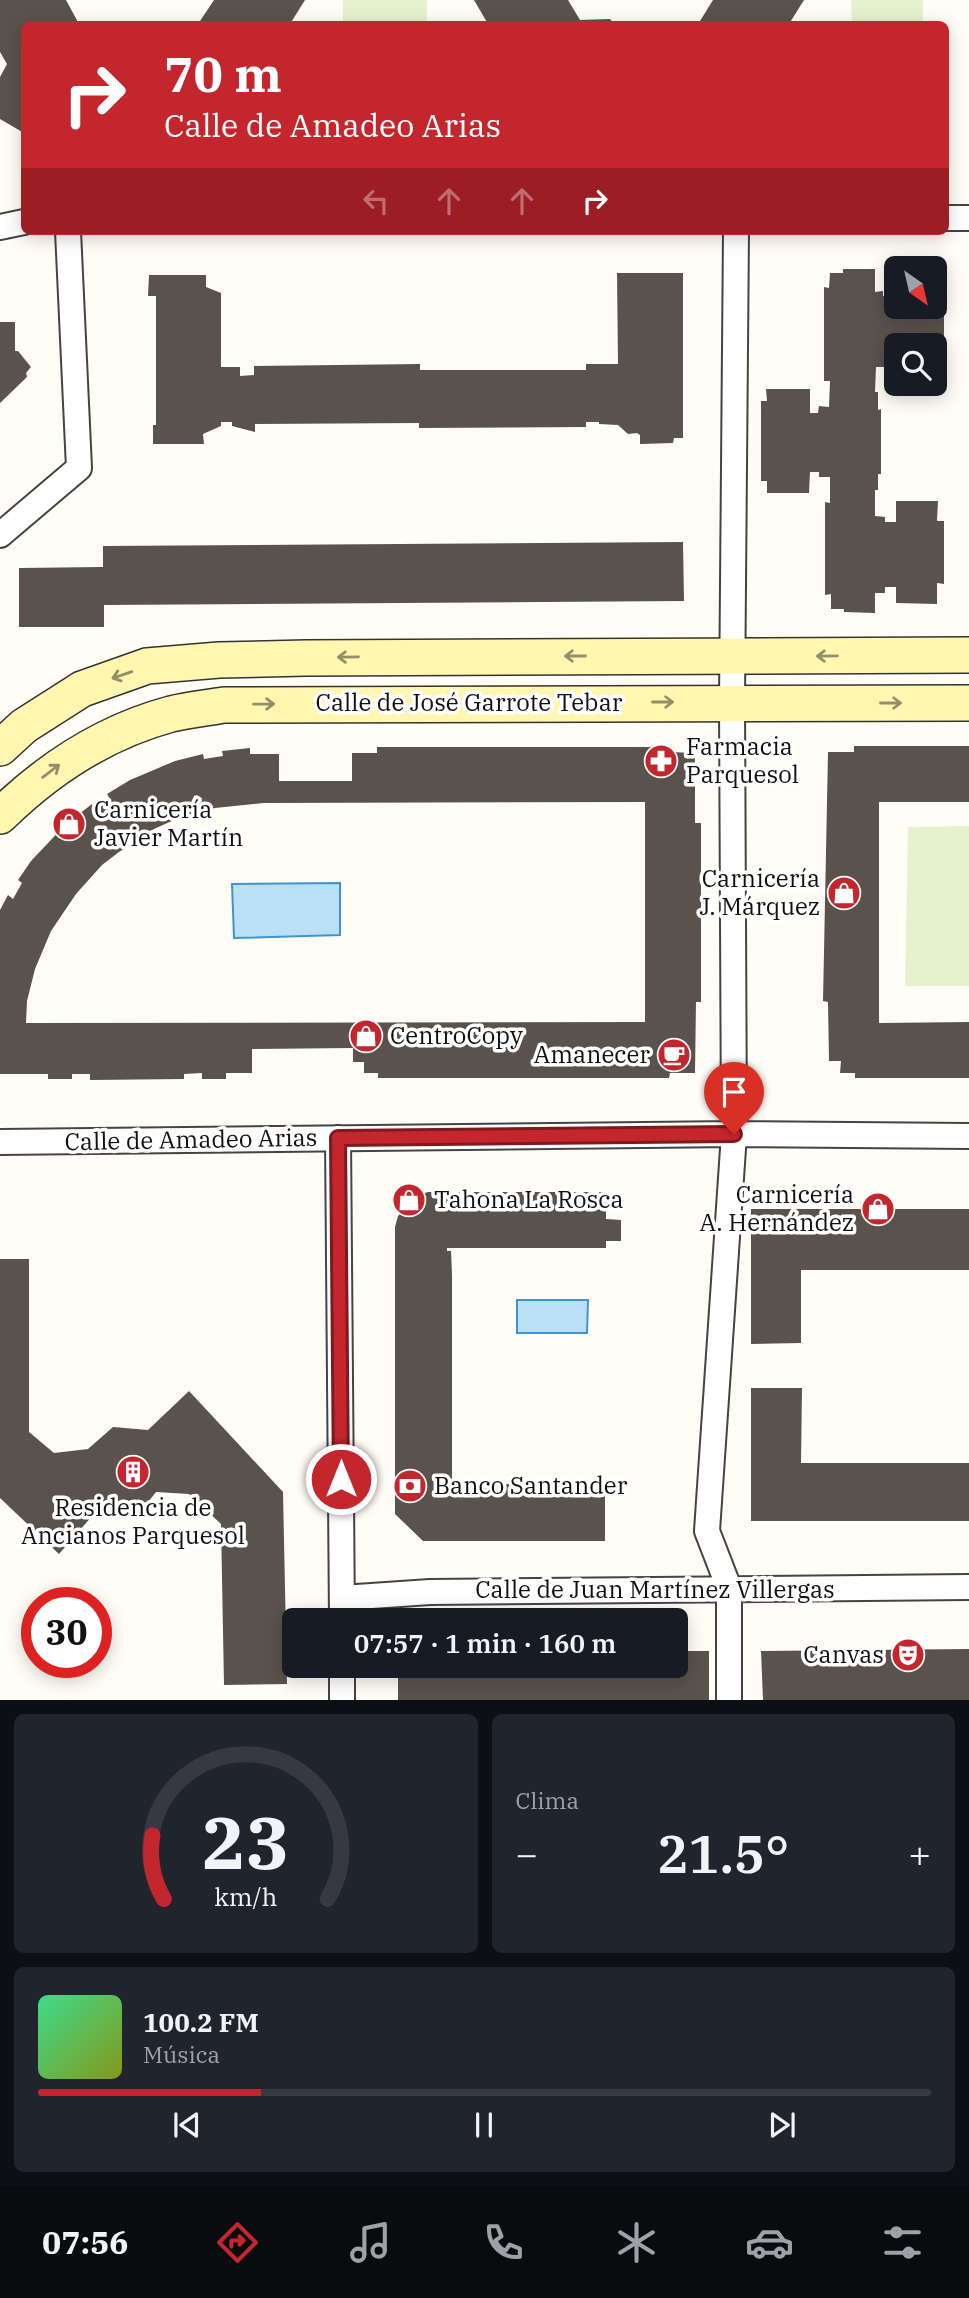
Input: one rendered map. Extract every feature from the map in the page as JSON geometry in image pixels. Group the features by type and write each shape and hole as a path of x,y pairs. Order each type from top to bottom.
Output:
{"street":[{"path":"949,218 969,218"},
{"path":"0,227 21,223"},
{"path":"0,535 79,468 68,235"},
{"path":"729,1699 729,1588 707,1531 734,1134 732,702 736,235"},
{"name":"Calle de José Garrote Tebar","path":"0,748 24,726 82,689 147,667 219,660 969,654"},
{"name":"Calle de José Garrote Tebar","path":"0,816 50,771 87,747 116,733 170,714 224,705 969,703"},
{"name":"Calle de Amadeo Arias","path":"0,1142 734,1134 969,1136"},
{"path":"338,1138 342,1608"},
{"name":"Calle de Juan Martínez Villergas","path":"347,1608 430,1592 969,1587"},
{"path":"342,1678 342,1699"}],"green space":[{"path":"343,0 427,0 427,21 343,21"},
{"path":"851,0 923,0 923,21 852,21"},
{"path":"969,826 969,986 905,986 908,827"}],"water":[{"path":"340,883 340,935 234,938 232,884"},
{"path":"517,1300 588,1300 587,1333 517,1333"}],"building":[{"path":"0,0 66,0 77,21 21,21 21,131 0,119 0,77 7,64 0,52"},
{"path":"214,0 305,0 292,21 200,21"},
{"path":"474,0 568,0 580,20 612,21 486,21"},
{"path":"713,0 804,0 791,21 700,21"},
{"path":"843,269 875,269 875,292 883,291 884,296 884,319 944,319 944,333 884,333 884,367 876,367 875,392 878,392 878,410 881,409 881,474 878,474 878,490 875,490 875,516 885,517 885,522 896,522 896,501 938,501 937,521 944,521 944,584 937,583 937,604 896,603 896,587 885,587 885,593 875,593 875,613 831,609 831,594 825,595 825,502 830,503 830,477 819,477 819,472 810,472 809,493 767,493 767,481 761,481 761,401 767,401 766,389 810,389 810,413 818,413 819,406 829,407 830,381 824,381 824,287 829,288 830,273 843,273"},
{"path":"617,273 683,273 683,438 674,438 673,443 640,444 640,435 637,433 628,434 618,425 599,422 586,422 586,427 419,428 419,423 255,424 255,432 232,426 232,422 221,422 221,426 203,434 204,444 153,444 153,425 156,425 156,296 148,296 149,275 206,275 206,287 221,293 221,367 240,367 240,376 254,375 254,366 420,364 420,370 586,370 586,364 618,364"},
{"path":"0,322 15,322 15,351 18,351 31,367 26,373 27,377 0,403"},
{"path":"683,542 684,601 104,605 104,627 19,627 19,568 103,567 103,546"},
{"path":"854,746 969,746 969,802 879,802 879,1023 969,1022 969,1078 855,1078 855,1073 840,1073 841,1061 829,1061 828,1002 823,1001 828,752 854,752"},
{"path":"377,747 669,747 669,752 695,753 695,823 701,823 701,1002 696,1002 695,1073 670,1073 669,1078 378,1078 378,1073 364,1073 364,1062 353,1062 353,1048 252,1049 252,1073 226,1073 226,1079 202,1079 202,1073 184,1074 184,1079 90,1080 90,1074 72,1074 72,1079 48,1079 48,1074 0,1074 0,910 8,895 13,899 22,883 18,880 31,861 66,824 92,804 94,808 109,797 107,794 130,780 175,761 203,754 204,759 223,756 222,751 250,748 250,754 279,754 279,781 352,781 352,753 377,753","holes":["645,802 645,1022 26,1023 27,1001 35,969 51,931 76,894 102,865 119,852 154,829 174,820 215,808 264,803"]},
{"path":"428,1192 606,1192 606,1219 621,1220 621,1241 606,1241 606,1248 447,1248 447,1251 451,1251 452,1275 452,1481 447,1481 447,1484 605,1484 605,1541 423,1541 395,1514 395,1227 398,1216 419,1195"},
{"path":"751,1209 969,1209 969,1270 801,1270 801,1343 751,1344"},
{"name":"Residencia de Ancianos Parquesol","path":"0,1259 29,1259 29,1432 54,1453 88,1449 113,1427 148,1430 189,1391 283,1492 285,1608 282,1608 282,1678 287,1678 287,1684 224,1685 221,1524 189,1494 156,1492 141,1511 93,1515 59,1554 0,1498"},
{"path":"751,1388 802,1388 801,1463 969,1463 969,1521 751,1521"},
{"path":"969,1649 969,1700 763,1700 761,1651"},
{"path":"688,1651 709,1651 709,1700 398,1700 398,1678 688,1678"}],"place":[{"name":"Farmacia Parquesol","path":"661,761"},
{"name":"Carnicería Javier Martín","path":"69,824"},
{"name":"Carnicería J. Márquez","path":"844,893"},
{"name":"CentroCopy","path":"366,1036"},
{"name":"Amanecer","path":"674,1055"},
{"name":"Tahona La Rosca","path":"409,1200"},
{"name":"Carnicería A. Hernández","path":"878,1209"},
{"name":"Residencia de Ancianos Parquesol","path":"133,1472"},
{"name":"Banco Santander","path":"410,1486"},
{"name":"Canvas","path":"908,1655"}],"route":[{"path":"341,1479 338,1138 734,1134"}]}
